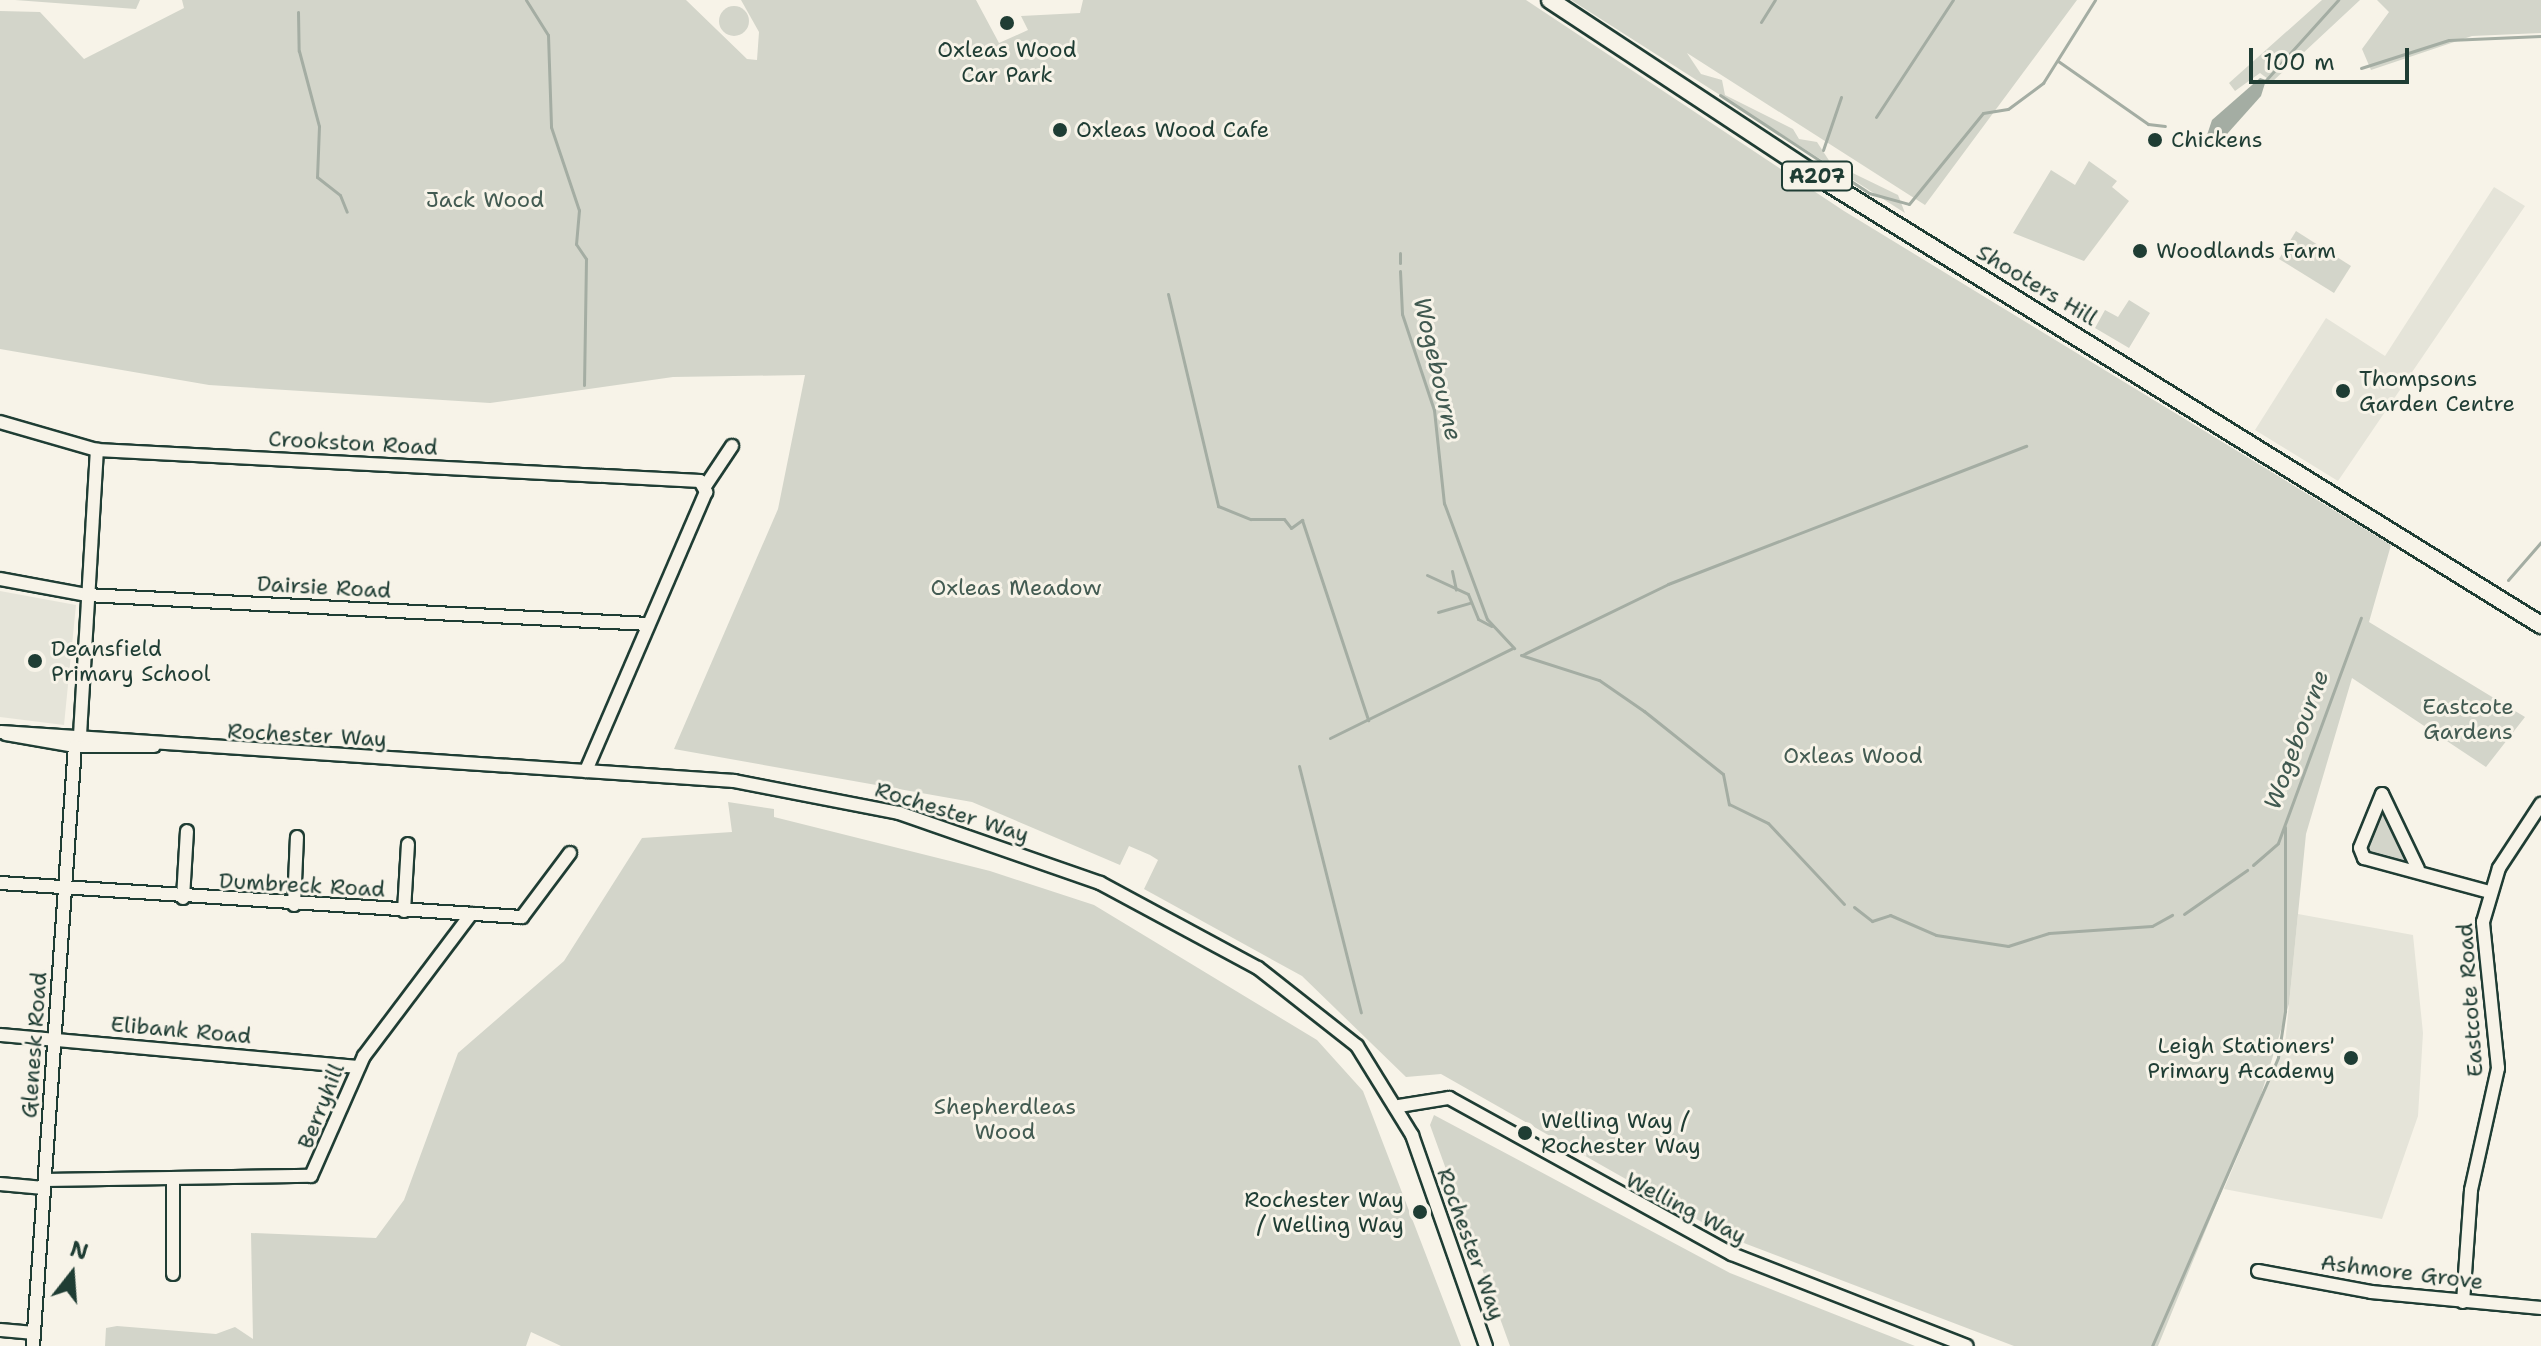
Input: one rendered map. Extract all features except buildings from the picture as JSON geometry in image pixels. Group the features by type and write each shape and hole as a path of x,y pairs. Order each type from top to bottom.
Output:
{"main road":[{"name":"Shooters Hill","path":"1550,0 1817,176 2541,625"}],"street":[{"name":"Crookston Road","path":"0,422 97,450 706,485"},
{"path":"586,771 706,485 732,446"},
{"name":"Glenesk Road","path":"33,1340 97,450"},
{"name":"Dairsie Road","path":"0,579 86,595 648,624"},
{"name":"Rochester Way","path":"1,732 77,741 586,771 808,792 966,832 1100,883 1300,995 1357,1046 1399,1106 1486,1346"},
{"path":"2418,869 2388,796 2382,794 2360,854 2489,892"},
{"name":"Eastcote Road","path":"2463,1302 2472,1180 2497,1079 2482,935 2489,892 2540,807"},
{"path":"183,898 187,831"},
{"path":"294,905 297,837"},
{"path":"404,911 408,844"},
{"name":"Dumbreck Road","path":"0,883 294,905 527,915 570,853"},
{"name":"Berryhill","path":"0,1184 311,1176 358,1067 471,914"},
{"name":"Elibank Road","path":"0,1035 358,1067"},
{"name":"Welling Way","path":"1399,1106 1449,1098 1732,1254 1967,1346"},
{"path":"173,1180 173,1274"},
{"name":"Ashmore Grove","path":"2258,1271 2463,1302 2541,1308"},
{"path":"0,1330 33,1340"}],"shaded area":[{"path":"2260,78 2266,80 2261,96 2219,143 2205,141 2212,120"},
{"path":"2494,187 2525,206 2338,481 2255,430 2326,318 2385,356"},
{"name":"Deansfield Primary School","path":"0,591 76,605 64,725 0,717"},
{"name":"Leigh Stationers' Primary Academy","path":"2298,914 2413,935 2423,1033 2418,1116 2382,1219 2224,1189 2285,1044"}],"green space":[{"path":"15,0 140,0 136,9"},
{"name":"Oxleas Wood","path":"182,0 686,0 747,59 757,60 759,32 741,0 976,0 999,43 1028,30 1021,16 1080,13 1083,0 1526,0 1844,211 2391,545 2369,622 2525,717 2486,767 2352,678 2306,834 2289,1004 2260,1098 2158,1346 2014,1346 1728,1237 1441,1074 1406,1077 1302,976 1144,889 1158,860 1150,855 1129,846 1120,865 972,802 674,749 778,509 805,375 673,377 490,403 209,385 0,349 0,11 40,12 84,59 184,8"},
{"path":"1571,0 2077,0 1925,205 1687,53 1701,74 1722,80 1725,95 1793,129 1799,139 1817,142 1830,162 1898,195 1905,213"},
{"path":"2322,0 2360,0 2272,82 2260,73 2235,91 2229,83"},
{"path":"2377,0 2541,0 2541,33 2472,36 2371,70 2362,49 2389,12"},
{"path":"734,6 745,10 749,21 745,32 734,36 723,32 719,21 723,10"},
{"path":"2089,161 2117,181 2112,187 2129,201 2084,261 2013,233 2051,170 2075,185"},
{"path":"2296,231 2351,266 2334,293 2279,259"},
{"path":"2129,300 2150,313 2129,348 2095,328 2105,310 2118,317"},
{"name":"Shepherdleas Wood","path":"728,802 774,809 774,817 990,871 1094,905 1317,1040 1363,1091 1461,1346 561,1346 531,1332 526,1346 105,1346 106,1328 117,1326 216,1334 235,1327 253,1339 251,1233 376,1238 404,1200 458,1053 564,961 642,838 732,832"},
{"path":"2386,811 2411,863 2368,851 2378,814"},
{"path":"1434,1115 1730,1273 1915,1346 1510,1346 1430,1125"}],"waterway":[{"path":"526,0 548,35 551,127 579,210 576,244 586,259 584,385"},
{"path":"1761,22 1775,0"},
{"path":"1876,117 1953,0"},
{"path":"1720,95 1869,193 1909,204 1983,113 2008,109 2043,83 2095,0"},
{"path":"2266,80 2338,0"},
{"path":"298,12 299,51 319,126 317,177 340,195 347,212"},
{"path":"2361,68 2449,40 2541,36"},
{"path":"2058,61 2148,124 2165,126"},
{"path":"1823,150 1841,97"},
{"name":"Wogebourne","path":"1400,253 1400,263"},
{"name":"Wogebourne","path":"1400,271 1402,314 1434,410 1444,503 1487,619 1514,648"},
{"path":"1168,294 1218,506 1251,519 1284,519 1291,528 1302,520 1368,720"},
{"path":"1522,655 1668,584 2026,446"},
{"name":"Wogebourne","path":"2508,580 2541,542"},
{"path":"1452,571 1456,590"},
{"path":"1427,575 1468,594 1478,619 1491,626"},
{"path":"1438,612 1470,603"},
{"name":"Wogebourne","path":"2253,865 2278,843 2361,618"},
{"path":"1330,738 1513,648"},
{"name":"Wogebourne","path":"1521,655 1599,680 1644,711 1723,774 1729,804 1768,823 1844,904"},
{"path":"1299,766 1361,1012"},
{"path":"2152,1346 2278,1057 2285,1011 2285,827"},
{"name":"Wogebourne","path":"2184,914 2247,870"},
{"name":"Wogebourne","path":"1854,907 1872,921 1890,915 1936,935 2008,946 2049,933 2152,926 2172,915"}],"place":[{"name":"Oxleas Wood Car Park","path":"1007,23"},
{"name":"Oxleas Wood Cafe","path":"1060,130"},
{"name":"Chickens","path":"2155,140"},
{"name":"Woodlands Farm","path":"2140,251"},
{"name":"Thompsons Garden Centre","path":"2343,391"},
{"name":"Deansfield Primary School","path":"35,661"},
{"name":"Leigh Stationers' Primary Academy","path":"2351,1058"},
{"name":"Welling Way / Rochester Way","path":"1525,1133"},
{"name":"Rochester Way / Welling Way","path":"1420,1212"}],"park label":[{"name":"Jack Wood","path":"485,200"},
{"name":"Oxleas Meadow","path":"1016,588"},
{"name":"Eastcote Gardens","path":"2468,718"}]}
